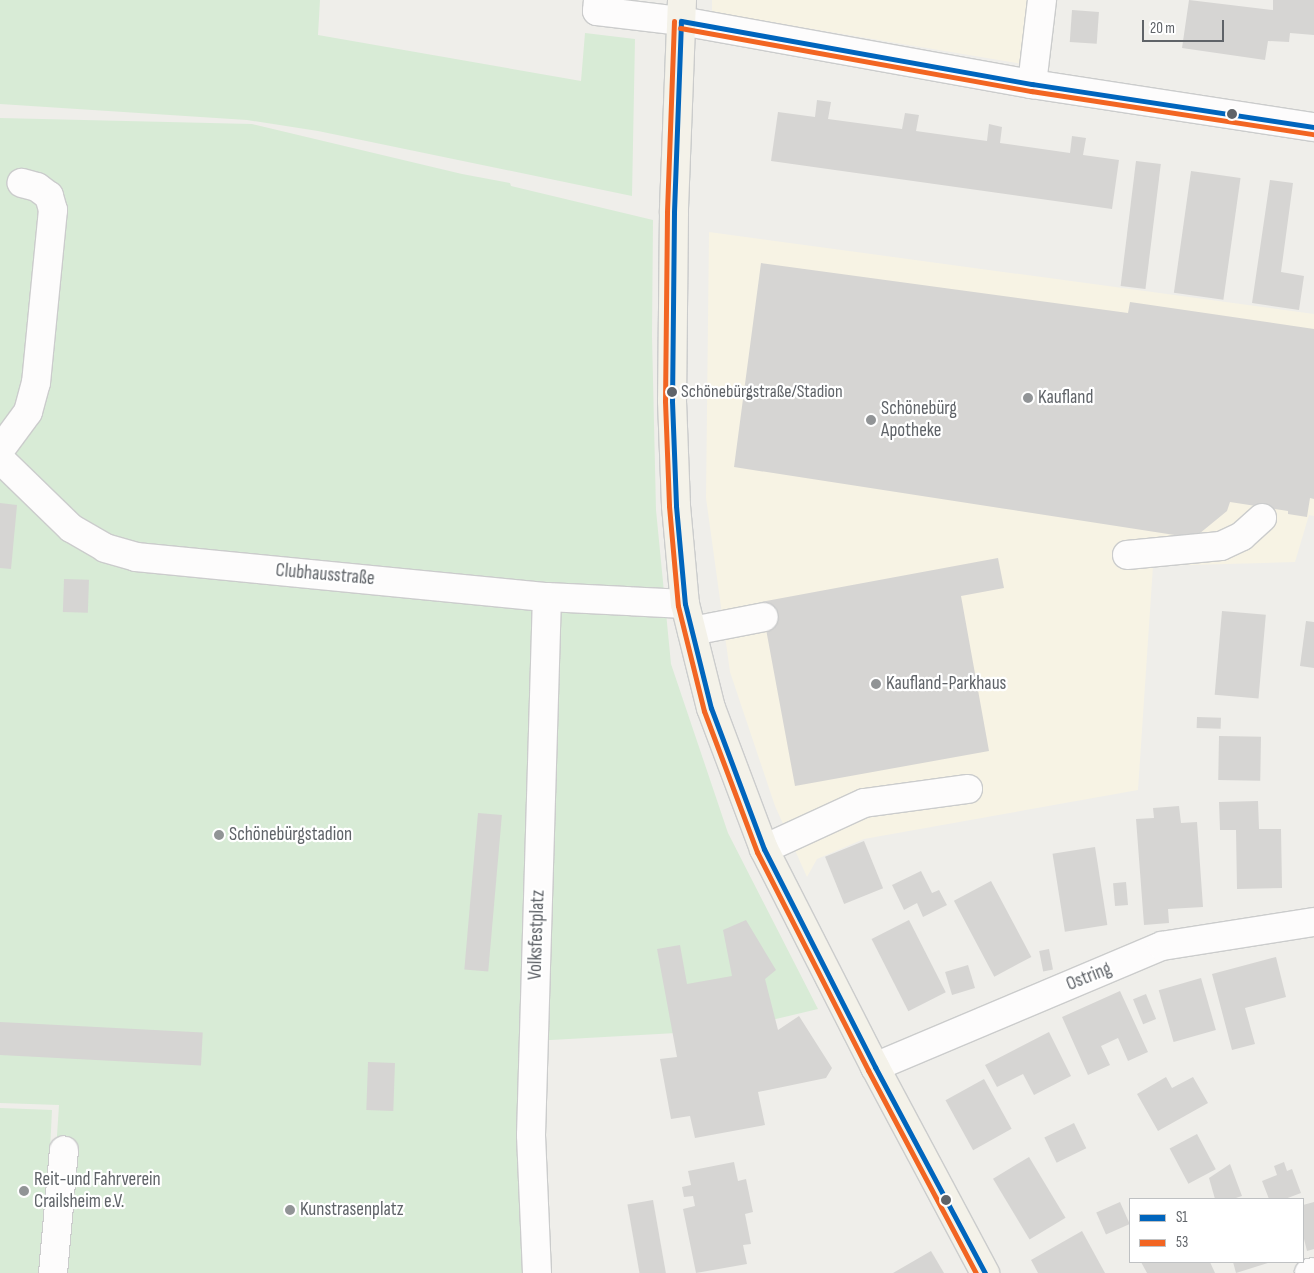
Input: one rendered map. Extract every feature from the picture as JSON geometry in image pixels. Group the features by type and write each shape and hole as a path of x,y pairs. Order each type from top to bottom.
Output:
{"main road":[{"path":"682,10 674,213 672,402 676,506 685,604 711,708 764,850 875,1067 985,1273"}],"street":[{"path":"598,0 598,11 682,10 1032,84 1314,127"},
{"path":"1032,84 1042,0"},
{"path":"0,450 28,412 36,383 53,210 49,196 37,187 22,183"},
{"name":"Clubhausstraße","path":"0,459 71,528 105,548 136,558 547,596 685,604"},
{"path":"1127,555 1221,546 1242,536 1262,518"},
{"name":"Volksfestplatz","path":"537,1273 530,1135 547,596"},
{"path":"692,631 764,617"},
{"path":"764,850 864,803 968,789"},
{"name":"Ostring","path":"875,1067 1162,946 1314,922"},
{"path":"53,1273 64,1150"},
{"path":"1309,1273 1314,1272"}],"shaded area":[{"path":"712,0 1030,0 1022,64 712,12"},
{"name":"Kaufland","path":"709,232 1314,314 1314,516 1309,515 1295,562 1153,566 1138,790 864,839 817,859 807,877 775,806 730,672 706,498"}],"green space":[{"path":"0,0 320,0 318,35 581,81 585,33 635,39 632,196 318,131 247,120 0,104"},
{"name":"Schönebürgstadion","path":"0,118 252,124 462,174 510,183 511,186 653,220 652,336 656,510 671,664 728,833 818,1009 730,1030 533,1041 532,1273 48,1273 59,1105 0,1103"},
{"name":"Reit-und Fahrverein Crailsheim e.V.","path":"0,1108 52,1110 44,1273 0,1273"}],"building":[{"path":"1189,0 1273,10 1273,0 1314,0 1314,35 1290,33 1289,42 1268,41 1265,60 1182,48"},
{"path":"1072,10 1099,12 1097,44 1070,42"},
{"path":"817,100 831,102 828,119 902,129 905,113 919,115 916,131 987,141 989,124 1002,127 1000,143 1070,153 1072,136 1086,138 1083,155 1119,160 1112,209 771,161 778,112 815,117"},
{"path":"1136,161 1161,164 1145,289 1121,286"},
{"path":"1191,171 1241,178 1223,300 1174,293"},
{"path":"1270,180 1293,183 1281,272 1304,276 1299,310 1252,303"},
{"name":"Kaufland","path":"761,263 1128,313 1130,302 1314,329 1314,499 1310,498 1307,517 1288,514 1288,511 1230,502 1227,511 1194,538 734,467"},
{"path":"0,503 17,505 11,569 0,568"},
{"name":"Kaufland-Parkhaus","path":"998,558 1004,588 961,596 989,751 795,786 761,602"},
{"path":"64,579 89,580 88,613 63,612"},
{"path":"1222,611 1266,615 1259,699 1215,695"},
{"path":"1306,621 1314,622 1314,668 1300,666"},
{"path":"1197,717 1221,718 1221,729 1197,728"},
{"path":"1219,736 1261,737 1260,781 1218,780"},
{"path":"1258,801 1259,829 1281,829 1282,888 1237,889 1236,830 1220,830 1219,802"},
{"path":"1179,806 1181,823 1197,822 1203,907 1168,909 1169,923 1144,925 1136,819 1154,818 1153,808"},
{"path":"478,813 502,815 488,971 464,969"},
{"path":"864,841 883,888 844,904 825,857"},
{"path":"1095,847 1107,925 1065,932 1053,854"},
{"path":"921,871 932,893 939,890 947,905 923,917 917,903 904,910 892,885"},
{"path":"991,881 1031,957 994,977 954,901"},
{"path":"1126,882 1128,905 1115,906 1113,883"},
{"path":"746,920 776,970 765,979 778,1030 799,1016 832,1068 826,1078 758,1092 765,1125 695,1138 690,1116 671,1119 660,1059 677,1057 657,949 680,945 687,984 732,976 723,930"},
{"path":"909,920 946,992 908,1011 872,939"},
{"path":"1049,949 1053,970 1043,972 1039,951"},
{"path":"1276,957 1286,997 1245,1008 1255,1044 1232,1050 1212,974"},
{"path":"968,965 975,988 952,995 945,972"},
{"path":"1201,978 1216,1030 1174,1042 1159,990"},
{"path":"1120,991 1148,1052 1128,1061 1118,1038 1101,1046 1110,1065 1088,1075 1062,1017"},
{"path":"1146,994 1156,1019 1143,1024 1133,999"},
{"path":"0,1022 203,1033 201,1066 0,1055"},
{"path":"1049,1032 1071,1076 1034,1095 1023,1074 997,1087 985,1065"},
{"path":"368,1062 395,1063 393,1111 366,1110"},
{"path":"1166,1077 1172,1088 1193,1077 1208,1103 1158,1131 1137,1094"},
{"path":"984,1079 1012,1129 973,1150 946,1100"},
{"path":"1074,1123 1086,1148 1057,1163 1044,1137"},
{"path":"1197,1134 1216,1169 1188,1184 1170,1149"},
{"path":"1029,1157 1066,1218 1030,1239 993,1179"},
{"path":"734,1162 738,1181 746,1179 753,1212 745,1214 751,1244 743,1245 747,1264 696,1273 683,1209 695,1206 693,1196 684,1197 682,1187 691,1185 688,1171"},
{"path":"1284,1162 1287,1171 1292,1169 1301,1193 1288,1198 1269,1198 1262,1181 1277,1175 1274,1166"},
{"path":"1230,1164 1242,1196 1236,1198 1215,1198 1209,1178"},
{"path":"653,1200 666,1273 639,1273 627,1205"},
{"path":"1120,1202 1129,1224 1106,1235 1096,1213"},
{"path":"1314,1202 1314,1249 1307,1251 1304,1239 1304,1205"},
{"path":"1082,1231 1105,1273 1038,1273 1031,1260"},
{"path":"931,1251 944,1273 893,1273"},
{"path":"1142,1263 1210,1263 1215,1273 1147,1273"},
{"path":"1233,1263 1268,1263 1236,1273"}],"transit line":[{"name":"53","path":"674,21 667,213 665,401 669,506 678,606 704,711 757,852 868,1070 976,1273"},
{"name":"S1","path":"681,21 674,213 672,401 676,506 685,604 711,708 764,849 875,1067 985,1273"},
{"name":"S1","path":"681,21 1032,84 1314,127"},
{"name":"53","path":"680,28 1031,91 1313,134"}],"place":[{"name":"Schönebürgstraße/Stadion","path":"672,392"},
{"name":"Kaufland","path":"1028,398"},
{"name":"Schönebürg Apotheke","path":"871,420"},
{"name":"Kaufland-Parkhaus","path":"876,684"},
{"name":"Schönebürgstadion","path":"219,835"},
{"name":"Reit-und Fahrverein Crailsheim e.V.","path":"24,1191"},
{"name":"Kunstrasenplatz","path":"290,1210"}]}
